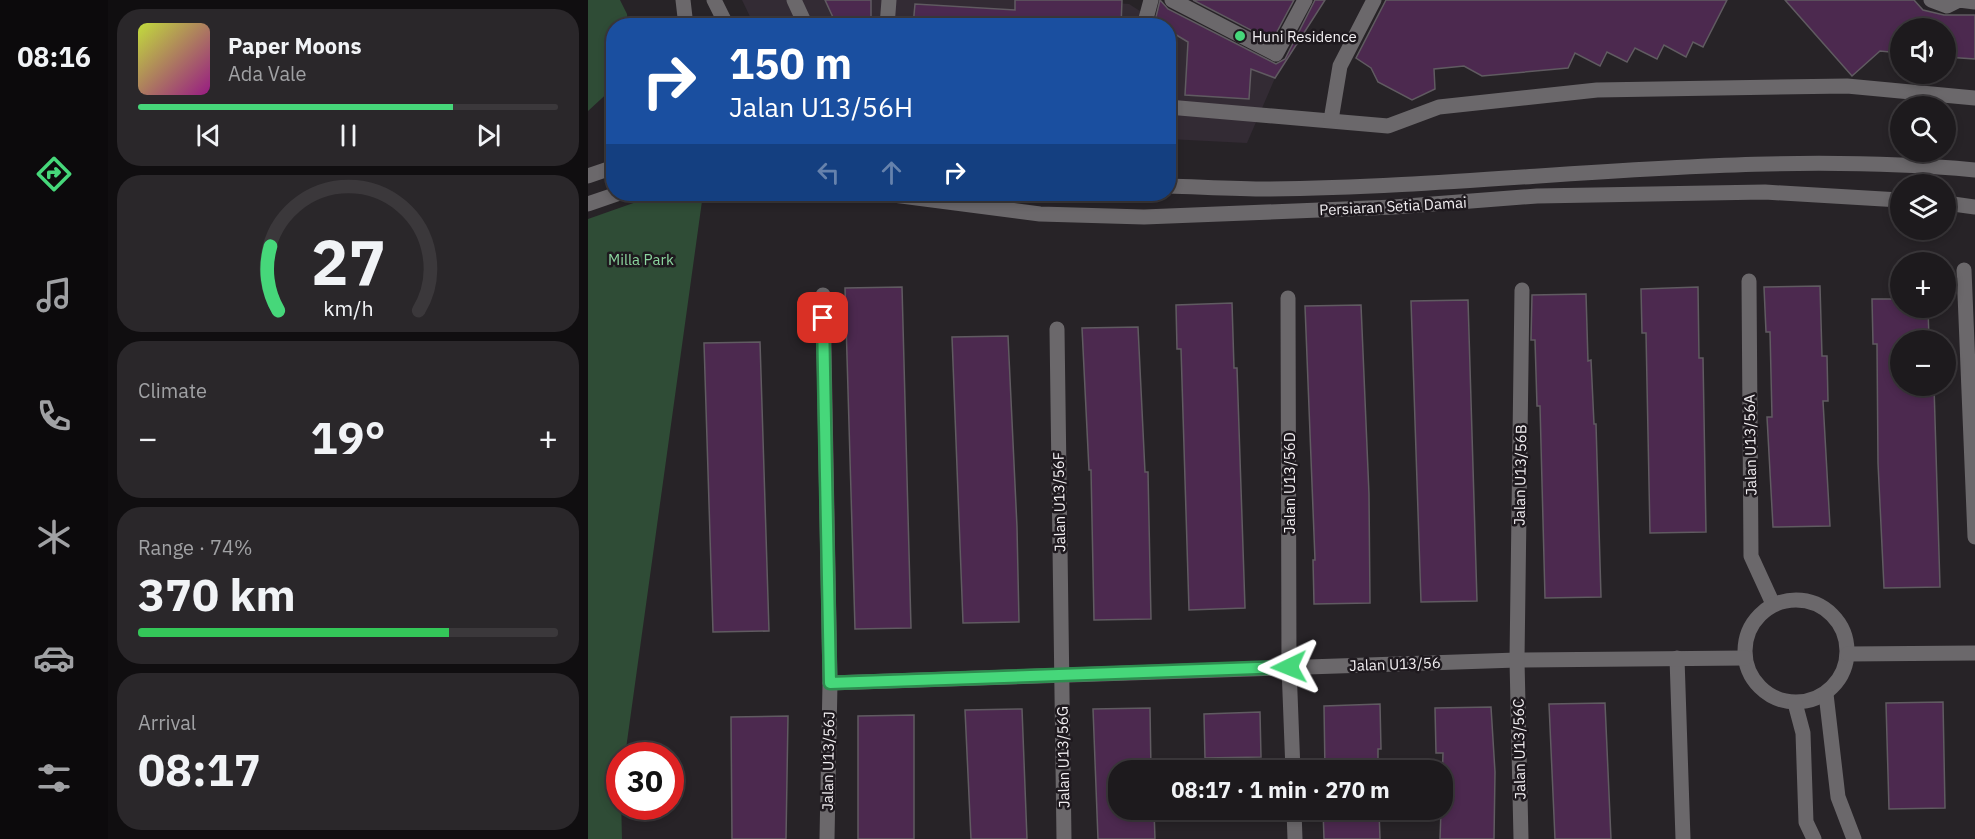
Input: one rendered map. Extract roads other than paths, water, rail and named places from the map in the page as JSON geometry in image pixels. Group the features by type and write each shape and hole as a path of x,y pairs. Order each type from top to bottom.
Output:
{"street":[{"path":"682,0 685,18"},
{"path":"714,0 723,18"},
{"path":"794,0 802,18"},
{"path":"888,18 889,0"},
{"path":"1146,18 1151,0"},
{"path":"1172,0 1276,54 1305,0"},
{"path":"1331,120 1340,66 1374,0"},
{"path":"1931,0 1947,6 1959,0 1975,2"},
{"path":"1176,108 1388,126 1439,107 1597,90 1847,86 1975,98"},
{"name":"Persiaran Setia Damai","path":"1176,186 1268,189 1756,163 1912,164 1975,170"},
{"path":"588,176 606,170"},
{"name":"Persiaran Setia Damai","path":"940,201 1040,214 1144,217 1394,207 1537,196 1765,192 1890,199"},
{"path":"588,204 606,198"},
{"path":"1956,204 1975,207"},
{"path":"1964,270 1975,537"},
{"name":"Jalan U13/56A","path":"1749,280 1751,556 1773,604"},
{"name":"Jalan U13/56B","path":"1517,660 1522,290"},
{"name":"Jalan U13/56J","path":"823,295 830,683 827,839"},
{"name":"Jalan U13/56D","path":"1288,298 1289,667 1293,760"},
{"name":"Jalan U13/56F","path":"1057,329 1062,675"},
{"path":"1790,600 1808,601 1824,608 1837,620 1846,636 1848,654 1845,669 1837,683 1826,694 1811,701 1796,703 1767,695 1756,685 1745,658 1745,642 1750,626 1773,604 1790,600"},
{"path":"1848,654 1975,653"},
{"path":"1677,658 1683,839"},
{"name":"Jalan U13/56","path":"830,683 1517,660 1745,658"},
{"name":"Jalan U13/56C","path":"1517,660 1521,839"},
{"name":"Jalan U13/56G","path":"1062,675 1064,839"},
{"path":"1826,694 1838,797 1854,839"},
{"path":"1796,703 1803,733 1806,822 1814,839"},
{"path":"1294,820 1295,839"}],"place":[{"name":"Huni Residence","path":"1240,36"}],"park label":[{"name":"Milla Park","path":"641,259"}]}
